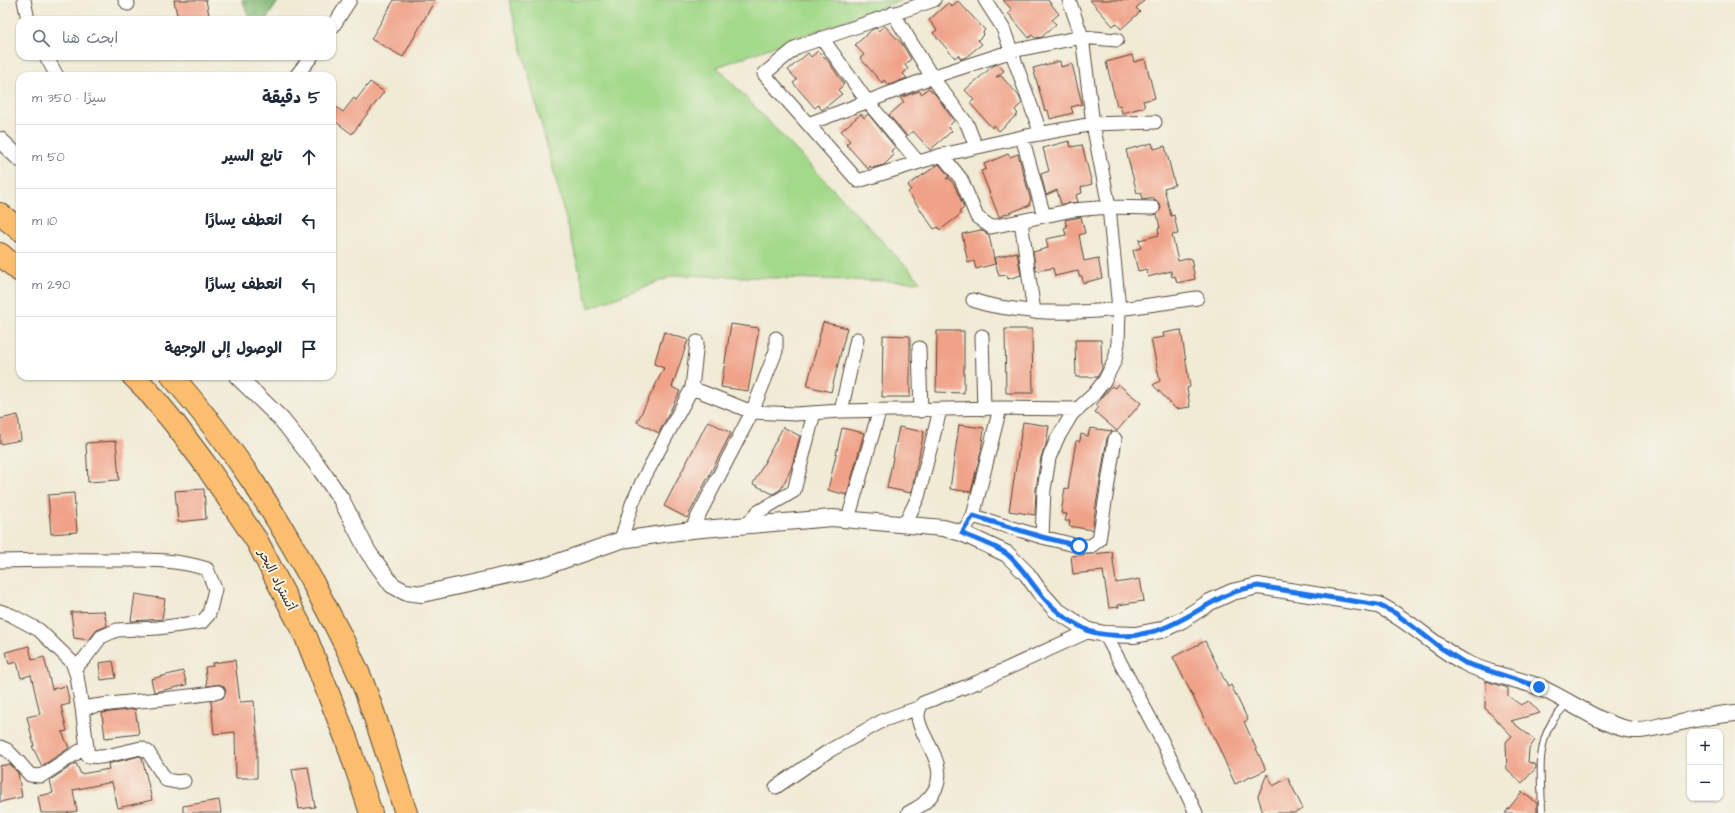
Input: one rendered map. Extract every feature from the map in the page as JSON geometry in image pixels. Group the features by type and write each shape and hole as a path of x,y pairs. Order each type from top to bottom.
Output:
{"highway":[{"path":"0,214 16,227"},
{"path":"0,254 16,268"},
{"name":"أتستراد البحر","path":"136,380 175,424 205,464 257,541 306,637 347,741 371,813"},
{"path":"175,380 220,433 245,468 275,514 302,560 339,633 362,683 406,813"}],"street":[{"path":"24,0 27,16"},
{"path":"336,22 350,0"},
{"path":"934,0 797,47 764,74 858,181 942,155 1022,137 1093,124 1155,122"},
{"path":"985,0 1003,28 1040,134"},
{"path":"1042,537 1044,490 1048,458 1072,414 1094,394 1105,380 1114,360 1118,343 1119,309 1109,207 1093,124 1082,37 1069,0"},
{"path":"893,13 932,77 968,124 976,147"},
{"path":"808,124 932,77 1012,51 1082,37 1117,40"},
{"path":"822,38 867,101 918,162"},
{"path":"48,60 55,72"},
{"path":"299,72 309,60"},
{"path":"1022,137 1044,216"},
{"path":"0,140 16,155"},
{"path":"942,155 961,179 977,217 991,227 1073,210 1109,207 1153,208"},
{"path":"1021,221 1034,312"},
{"path":"973,300 986,305 1034,312 1071,313 1119,309 1197,298"},
{"path":"982,336 984,409"},
{"path":"691,530 752,412 776,352 776,338"},
{"path":"841,411 857,339"},
{"path":"622,540 632,504 644,478 692,388 697,342"},
{"path":"919,348 921,411"},
{"path":"241,380 282,420 299,440 341,499 368,552 392,585 404,592 422,594 544,567 622,540 691,530 832,518 905,524 943,528 962,533 1007,554 1027,574 1039,591 1056,610 1097,632 1135,635 1161,630 1182,620 1210,602 1242,589 1258,586 1378,605 1395,613 1441,648 1465,663 1525,682 1545,690 1618,726 1633,730 1649,729 1735,712"},
{"path":"692,388 752,412 795,414 841,411 879,412 1000,408 1078,409"},
{"path":"962,533 973,516 1000,408"},
{"path":"905,524 918,497 940,410"},
{"path":"848,519 879,412"},
{"path":"746,526 758,512 794,491 814,413"},
{"path":"973,516 1042,537 1091,546 1099,540 1115,439"},
{"path":"0,561 77,559 159,560 186,563 207,569 215,589 209,614 202,622 158,628 117,630 101,637 85,658 75,668"},
{"path":"0,612 12,614 39,630 72,662 75,668 82,708 87,755 91,757 110,756 141,748 148,752 166,780 177,782 184,781"},
{"path":"776,787 827,752 884,720 918,708 929,699 978,682 1097,632"},
{"path":"1097,632 1161,739 1196,813"},
{"path":"82,708 114,702 140,701 218,692"},
{"path":"908,813 924,802 932,793 938,783 940,773 936,758 924,735 917,716 918,708"},
{"path":"0,747 7,750 30,775 41,776 86,747"}],"lane":[{"path":"1542,813 1542,743 1552,721 1569,702"}],"green space":[{"path":"242,0 279,0 269,16 248,16"},
{"path":"509,0 902,0 717,67 921,282 676,275 589,308"}],"building":[{"path":"174,0 206,0 209,16 177,16"},
{"path":"394,0 435,0 403,57 371,39"},
{"path":"1003,0 1048,0 1059,14 1052,20 1056,24 1042,37 1035,38 1032,35 1029,38 1008,13 1012,10"},
{"path":"1090,0 1145,0 1136,8 1140,12 1121,29 1116,23 1113,26"},
{"path":"958,1 985,30 983,32 984,34 978,40 982,44 966,57 961,59 958,55 955,58 933,33 937,30 929,20 948,3 952,6"},
{"path":"885,26 902,44 911,59 905,65 908,69 903,74 907,78 889,85 884,80 882,83 860,58 864,55 855,45 873,29 876,28 878,31"},
{"path":"818,51 828,61 844,84 838,90 842,94 822,110 818,105 815,108 793,83 797,80 788,70 808,53 811,57"},
{"path":"1132,55 1134,62 1145,59 1155,98 1143,101 1145,107 1122,113 1120,105 1117,106 1106,62"},
{"path":"1060,61 1061,67 1072,64 1082,104 1071,107 1073,113 1050,119 1048,110 1045,111 1033,68"},
{"path":"998,64 1004,71 996,77 1001,76 1019,96 1022,103 1015,110 1018,114 999,131 994,125 992,128 970,103 974,100 965,90 993,66"},
{"path":"370,82 384,92 352,134 336,122 336,107 343,112 354,98 356,100"},
{"path":"928,88 936,95 954,121 948,127 952,131 930,150 913,131 907,136 889,115 904,102 900,98 919,91 922,94"},
{"path":"861,114 864,118 868,114 895,147 891,151 894,155 884,165 872,168 870,166 868,169 846,144 850,141 841,131"},
{"path":"1069,141 1071,147 1082,145 1092,184 1081,187 1082,193 1076,195 1078,202 1061,204 1057,190 1046,195 1041,174 1049,171 1043,148"},
{"path":"1152,143 1154,149 1165,146 1175,185 1164,188 1171,216 1174,215 1178,234 1172,235 1178,261 1191,258 1195,279 1177,283 1175,276 1172,277 1171,271 1148,277 1147,269 1138,271 1133,250 1141,248 1139,240 1159,235 1158,228 1160,228 1157,214 1161,208 1160,204 1154,200 1154,198 1142,200 1141,192 1137,193 1126,150"},
{"path":"1008,154 1010,157 1018,154 1031,201 1029,202 1030,205 999,217 981,171 986,169 984,164"},
{"path":"939,164 949,176 946,179 949,178 955,186 964,208 959,212 961,214 940,230 938,227 934,229 908,192 911,190 908,185"},
{"path":"1081,217 1085,233 1079,235 1084,261 1098,258 1102,278 1083,283 1082,276 1079,276 1078,271 1055,276 1053,268 1036,271 1033,252 1048,248 1046,239 1066,235 1064,228 1067,227 1065,220"},
{"path":"981,230 989,235 995,264 976,269 974,261 968,263 962,234"},
{"path":"1017,252 1021,275 1008,279 1007,275 999,276 994,258"},
{"path":"823,322 847,328 831,392 807,386"},
{"path":"731,324 759,328 748,391 721,387"},
{"path":"1005,329 1032,329 1033,393 1006,393"},
{"path":"1181,330 1190,387 1187,388 1190,407 1176,409 1153,385 1160,381 1151,339 1164,337 1163,333"},
{"path":"937,331 964,331 964,393 936,392"},
{"path":"664,332 688,340 672,387 680,391 659,433 637,422 664,368 654,364"},
{"path":"883,335 910,336 910,397 882,397"},
{"path":"1075,340 1101,340 1102,369 1097,377 1076,377"},
{"path":"1118,384 1141,403 1117,431 1095,412 1099,407 1096,405 1112,386 1115,388"},
{"path":"18,415 21,440 0,444 0,419"},
{"path":"708,421 731,433 687,518 664,506"},
{"path":"1023,422 1049,426 1046,445 1041,457 1036,489 1035,515 1009,511"},
{"path":"959,425 984,428 981,451 971,492 950,489"},
{"path":"783,427 800,436 791,469 781,489 773,494 753,484"},
{"path":"899,427 924,432 911,493 887,488"},
{"path":"842,428 864,433 847,495 828,490"},
{"path":"1090,428 1112,431 1107,438 1092,530 1069,526 1070,521 1065,521 1067,514 1061,513 1065,488 1068,489 1076,441 1080,441 1081,434 1088,436"},
{"path":"116,441 119,480 88,482 86,443"},
{"path":"204,489 206,519 178,522 175,491"},
{"path":"74,493 77,532 51,534 48,495"},
{"path":"1112,552 1116,583 1140,579 1144,601 1109,608 1103,571 1073,574 1071,556"},
{"path":"135,594 165,599 162,619 131,621"},
{"path":"104,611 107,626 97,630 89,640 74,638 71,612"},
{"path":"1205,641 1228,687 1231,685 1248,720 1244,722 1266,770 1235,784 1219,748 1173,657"},
{"path":"29,646 32,660 44,657 52,689 66,686 70,704 61,706 67,731 62,732 69,748 42,766 32,746 34,746 27,717 40,714 31,675 21,678 17,662 9,664 6,652"},
{"path":"235,660 240,702 254,701 257,734 257,778 236,778 235,732 214,734 211,701 223,698 226,691 220,684 207,686 205,667 213,666 212,663"},
{"path":"113,661 116,678 101,680 99,663"},
{"path":"183,671 187,685 154,692 151,679"},
{"path":"1486,681 1508,688 1508,696 1521,705 1529,701 1540,713 1511,721 1535,740 1529,749 1528,762 1536,765 1536,768 1522,783 1507,769 1506,742 1512,736 1485,708"},
{"path":"135,709 139,734 105,738 102,713"},
{"path":"140,756 142,758 152,800 118,808 112,782 73,790 77,811 66,813 41,813 38,796 53,793 50,780 76,763 81,774 109,769 108,764"},
{"path":"10,764 18,773 22,797 0,802 0,766"},
{"path":"308,767 315,807 299,809 292,769"},
{"path":"1267,774 1273,786 1288,778 1303,809 1294,813 1263,813 1258,796"},
{"path":"1522,792 1537,803 1537,813 1505,813"},
{"path":"219,800 221,813 183,813 183,806"}],"route":[{"path":"1079,546 1042,537 973,516 962,533 1007,554 1027,574 1039,591 1056,610 1089,631 1105,634 1135,635 1161,630 1182,620 1210,602 1232,592 1258,586 1378,605 1395,613 1441,648 1465,663 1539,687"}]}
